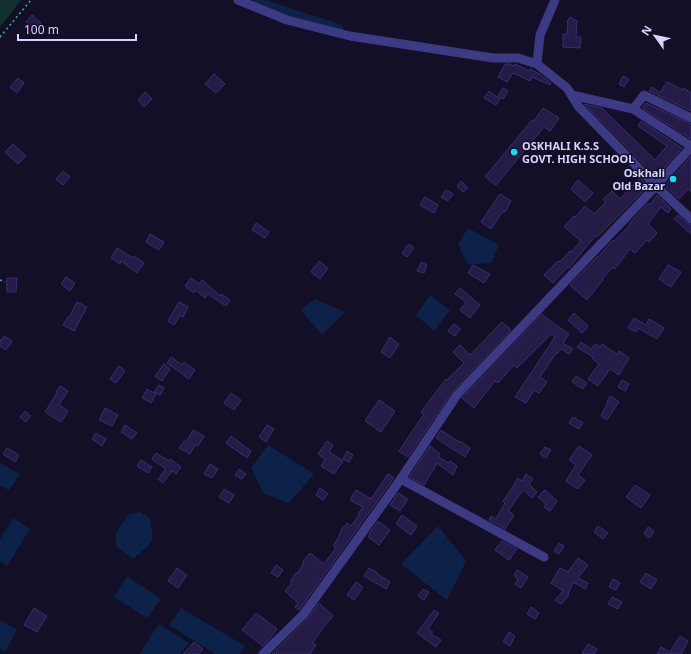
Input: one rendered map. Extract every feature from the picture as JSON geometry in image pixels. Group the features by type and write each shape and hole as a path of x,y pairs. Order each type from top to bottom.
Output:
{"street":[{"path":"238,0 286,20 350,36 493,58 518,58 537,64 567,88 579,107 656,186 691,219"},
{"path":"537,64 540,35 554,0"},
{"path":"263,654 304,615 401,479 457,395 656,186 691,146 633,109 572,95"},
{"path":"633,109 644,95 691,118"},
{"path":"401,479 544,557"}],"path":[{"path":"0,37 31,0"},
{"path":"0,280 5,282"}],"green space":[{"path":"0,0 21,0 0,27"}],"water":[{"path":"468,228 499,245 491,263 468,265 458,244"},
{"path":"430,295 450,310 434,331 416,315"},
{"path":"315,299 345,312 322,335 301,310"},
{"path":"268,445 314,474 289,503 264,494 251,468"},
{"path":"0,463 20,474 9,490 0,486"},
{"path":"140,512 150,518 153,539 148,546 133,559 116,546 116,532 129,514"},
{"path":"13,518 30,529 7,566 0,561 0,539"},
{"path":"438,526 466,561 447,600 401,564"},
{"path":"127,576 161,599 147,618 114,597"},
{"path":"181,608 245,646 239,654 215,654 169,625"},
{"path":"0,620 17,630 5,652 0,649"},
{"path":"159,624 189,643 180,654 139,654"}],"building":[{"path":"32,15 41,23 36,30 26,22"},
{"path":"570,17 577,21 576,37 581,37 580,48 563,47 563,34 567,35 567,22"},
{"path":"505,64 510,64 513,66 515,64 529,71 530,69 551,83 550,85 532,77 530,81 513,73 507,82 498,77"},
{"path":"214,74 225,84 216,93 205,84"},
{"path":"623,76 629,79 624,87 619,84"},
{"path":"18,78 24,83 17,93 10,87"},
{"path":"667,82 683,90 684,88 691,93 691,111 649,91 652,87 660,93"},
{"path":"503,88 508,91 503,99 498,96"},
{"path":"489,91 500,99 496,105 484,98"},
{"path":"145,92 152,99 144,107 138,100"},
{"path":"646,103 691,124 691,139 642,108"},
{"path":"584,104 602,108 655,160 667,146 638,126 641,121 682,148 656,177"},
{"name":"OSKHALI K.S.S GOVT. HIGH SCHOOL","path":"543,108 559,118 550,131 544,127 496,185 485,177 532,120 534,121"},
{"path":"13,144 26,156 18,164 5,152"},
{"path":"691,156 691,192 688,189 679,199 665,186"},
{"path":"63,171 70,177 63,185 56,179"},
{"path":"640,178 648,186 597,237 595,236 569,268 568,267 553,283 544,275 558,261 560,262 570,251 571,252 581,241 564,227 574,216 575,217 585,206 594,214 606,202 603,199 612,191 620,199"},
{"path":"578,180 593,193 585,202 571,189"},
{"path":"461,181 468,188 463,192 457,186"},
{"path":"446,190 453,194 448,201 441,197"},
{"path":"500,194 511,201 505,212 503,211 491,229 481,222"},
{"path":"657,195 671,209 668,213 661,207 648,224 657,233 649,242 647,240 635,253 630,249 615,269 613,267 602,279 603,280 587,300 570,285 613,240 614,241 630,225 629,224 648,203 650,205"},
{"path":"425,197 438,205 434,213 420,205"},
{"path":"678,215 691,225 691,234 674,219"},
{"path":"256,223 269,232 265,238 252,230"},
{"path":"150,234 164,242 159,250 146,242"},
{"path":"409,244 414,248 407,257 402,253"},
{"path":"117,248 133,258 134,256 144,263 137,273 121,261 120,264 111,258"},
{"path":"319,261 328,268 320,279 311,272"},
{"path":"421,262 427,265 424,273 417,271"},
{"path":"473,265 490,274 484,283 468,273"},
{"path":"668,265 681,272 671,287 659,279"},
{"path":"66,277 75,283 70,291 61,284"},
{"path":"7,278 17,278 16,292 7,292"},
{"path":"191,278 199,284 202,280 220,296 221,294 230,300 226,306 208,294 205,298 195,290 194,293 185,286"},
{"path":"460,288 480,305 470,318 460,310 466,302 455,294"},
{"path":"77,302 87,307 74,331 63,325 68,317 69,318"},
{"path":"179,302 188,307 183,317 180,315 174,325 168,321"},
{"path":"574,313 588,326 582,333 568,320"},
{"path":"542,314 569,334 563,343 573,349 569,354 561,349 557,354 556,353 540,377 547,382 539,393 534,390 526,403 515,397 555,337 551,334 517,368 514,365 498,383 495,381 474,408 462,398"},
{"path":"634,318 646,325 649,319 664,328 657,339 638,328 636,332 628,328"},
{"path":"502,322 511,330 453,391 408,457 399,451 424,414 421,412 446,379 447,380 464,363 453,352 460,345 470,355"},
{"path":"454,324 461,329 455,336 448,331"},
{"path":"4,336 12,341 6,350 0,346 0,341"},
{"path":"390,337 399,344 390,358 381,352"},
{"path":"581,342 591,349 595,344 600,347 602,344 617,354 619,351 629,358 619,375 610,369 598,386 588,379 599,364 592,358 593,357 577,347"},
{"path":"171,357 182,365 184,362 195,370 189,379 167,363"},
{"path":"164,364 170,369 162,381 155,376"},
{"path":"119,366 125,371 116,383 110,379"},
{"path":"576,376 587,383 583,389 572,382"},
{"path":"622,380 629,384 625,391 618,387"},
{"path":"159,385 164,388 160,395 154,392"},
{"path":"60,386 68,391 59,405 68,411 61,422 45,412"},
{"path":"147,389 156,394 151,403 142,398"},
{"path":"231,393 241,400 234,410 224,403"},
{"path":"611,396 619,402 607,420 601,416 608,402 607,401"},
{"path":"379,400 395,411 381,432 365,421"},
{"path":"105,408 118,415 112,426 99,420"},
{"path":"25,411 31,416 26,422 20,417"},
{"path":"573,417 583,423 579,429 569,423"},
{"path":"125,425 137,433 132,439 121,432"},
{"path":"267,425 274,429 266,442 259,437"},
{"path":"193,430 204,436 198,446 195,445 190,454 179,448 184,441 186,442"},
{"path":"441,430 470,448 465,457 436,438"},
{"path":"96,433 106,439 102,446 92,439"},
{"path":"231,436 251,451 247,458 226,443"},
{"path":"327,441 333,445 329,452 343,461 334,474 321,466 325,459 318,454"},
{"path":"430,446 440,454 438,457 449,463 450,461 457,466 453,475 437,463 424,485 409,477"},
{"path":"579,446 592,455 578,475 585,480 578,489 566,481 576,465 569,460"},
{"path":"545,447 551,450 546,458 540,454"},
{"path":"7,448 19,455 15,462 3,454"},
{"path":"347,451 353,455 349,462 343,459"},
{"path":"156,453 169,461 170,459 181,467 176,474 172,471 163,483 158,479 166,469 152,459"},
{"path":"141,460 152,467 148,473 137,466"},
{"path":"210,464 218,469 212,478 204,474"},
{"path":"239,469 246,474 242,479 235,475"},
{"path":"388,474 394,478 299,610 295,607 298,603 285,591 292,583 290,582 296,573 297,574 304,562 303,561 310,553 324,564 336,548 333,546 342,529 347,523 351,526 363,507 350,500 356,490 371,499"},
{"path":"526,474 533,479 529,484 537,492 532,498 523,490 508,511 514,515 505,529 489,520 491,516 496,519 505,503 503,501 518,478 522,481"},
{"path":"635,485 650,495 641,508 626,497"},
{"path":"320,488 328,494 323,500 316,495"},
{"path":"224,489 234,495 229,503 219,497"},
{"path":"545,490 557,501 550,511 544,507 546,504 538,497"},
{"path":"398,493 408,499 400,511 390,505"},
{"path":"402,515 417,526 411,535 396,524"},
{"path":"378,521 390,530 379,545 368,537"},
{"path":"598,526 608,533 603,539 594,532"},
{"path":"648,527 654,531 650,538 644,534"},
{"path":"502,541 517,549 509,560 495,550"},
{"path":"559,543 564,546 559,554 554,551"},
{"path":"578,558 588,565 578,578 588,583 585,589 573,582 568,594 569,595 561,604 555,600 563,591 551,583 560,568 568,572"},
{"path":"276,565 283,570 278,577 271,573"},
{"path":"177,568 187,575 178,588 168,581"},
{"path":"369,568 390,582 386,589 364,576"},
{"path":"517,570 528,577 521,588 515,584 518,579 514,575"},
{"path":"646,573 657,580 651,589 640,582"},
{"path":"613,579 620,583 616,590 609,587"},
{"path":"356,582 363,587 354,600 347,595"},
{"path":"423,589 429,592 424,600 418,596"},
{"path":"612,597 622,602 618,609 608,604"},
{"path":"319,603 333,616 312,643 316,645 310,654 272,654 307,619"},
{"path":"531,607 539,613 535,619 527,614"},
{"path":"34,608 47,616 37,632 24,625"},
{"path":"434,610 439,613 428,629 433,632 431,634 441,640 436,647 417,633"},
{"path":"256,613 277,629 263,646 242,630"},
{"path":"509,632 515,636 510,646 503,642"},
{"path":"680,636 688,641 681,654 657,654 661,647 670,652"},
{"path":"194,642 203,649 199,654 183,654"},
{"path":"588,644 597,649 594,654 582,654"}],"waterway":[{"path":"257,0 265,4 339,28"}],"place":[{"name":"OSKHALI K.S.S GOVT. HIGH SCHOOL","path":"514,152"},
{"name":"Oskhali Old Bazar","path":"673,179"}]}
